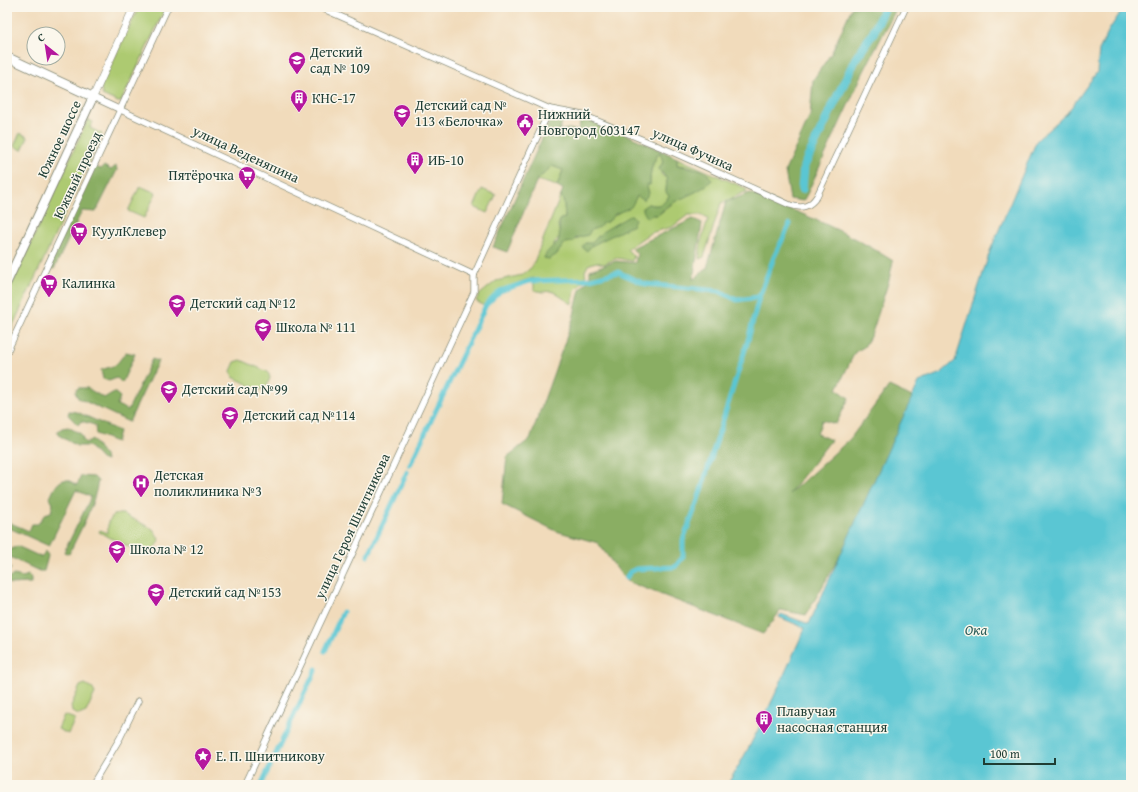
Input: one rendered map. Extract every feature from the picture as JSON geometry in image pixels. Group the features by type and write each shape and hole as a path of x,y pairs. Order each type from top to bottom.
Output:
{"main road":[{"name":"улица Веденяпина","path":"7,57 93,97"},
{"name":"Южное шоссе","path":"7,282 93,97"}],"street":[{"name":"Южное шоссе","path":"93,97 134,7"},
{"name":"Южный проезд","path":"7,352 168,7"},
{"name":"улица Фучика","path":"319,7 550,109 583,115 670,151 797,207 808,206 817,196 906,7"},
{"name":"улица Веденяпина","path":"93,97 474,275"},
{"path":"474,275 550,109"},
{"name":"улица Героя Шнитникова","path":"245,785 474,292 474,275"},
{"path":"92,785 99,770 120,738 138,701"}],"green space":[{"path":"139,7 166,7 121,102 118,102 102,95 101,86"},
{"path":"852,7 897,7 863,73 807,194 803,201 790,199 785,171 810,116 813,80 832,52"},
{"path":"556,118 563,119 559,131 569,129 578,131 581,119 606,125 677,158 677,165 705,172 712,180 699,190 677,200 658,215 652,215 647,218 642,208 648,204 660,204 669,196 666,192 667,179 659,169 663,162 660,152 652,167 650,185 646,184 649,193 644,200 637,196 631,207 615,214 609,221 602,223 600,227 591,230 588,235 576,238 573,242 565,243 556,255 549,259 544,258 545,255 558,241 560,219 565,218 564,203 561,195 563,189 557,186 563,170 552,166 537,180 507,252 493,247 550,121"},
{"path":"88,119 92,122 90,128 102,134 7,338 7,295"},
{"path":"20,133 28,137 22,150 14,146"},
{"path":"660,152 663,158 661,174 667,179 666,192 669,196 660,204 648,204 652,215 658,215 709,175 689,166 677,165 677,158 745,188 747,191 721,203 704,257 699,259 701,241 708,219 701,215 688,215 672,227 650,233 627,249 634,257 632,261 617,258 604,264 596,262 588,265 585,271 586,279 575,290 572,304 552,291 542,292 534,290 534,278 507,288 496,296 486,307 476,301 479,295 496,281 522,275 532,267 561,195 564,203 565,218 561,219 558,225 560,236 553,245 556,255 565,243 577,239 597,225 609,221 628,207 637,196 649,193 646,183 650,185 652,167"},
{"path":"104,166 111,170 116,166 117,170 96,212 82,211 54,269 47,267 95,167 101,169"},
{"path":"552,166 563,170 557,186 537,180"},
{"path":"140,186 156,193 144,218 128,211"},
{"path":"482,189 496,195 487,213 474,207"},
{"path":"750,193 805,215 841,232 893,261 889,280 872,333 864,347 855,352 837,389 849,398 836,424 822,420 817,434 831,440 789,494 850,439 889,386 927,404 806,615 781,610 763,634 626,581 598,543 556,531 502,504 507,457 530,439 573,319 580,290 590,278 590,270 616,261 635,263 637,254 632,248 693,219 702,223 693,280 707,268 726,202"},
{"path":"631,215 635,218 633,225 591,246 587,251 582,247 585,243 592,243 602,232"},
{"path":"126,352 135,354 122,383 117,378 109,381 103,379 101,370 116,365"},
{"path":"152,359 158,361 129,422 78,398 75,392 78,388 87,388 104,398 114,392 120,397 117,405 128,410"},
{"path":"241,360 268,372 270,378 266,388 259,390 233,377 231,371 235,362"},
{"path":"69,411 77,412 119,431 116,442 96,434 95,425 81,421 78,425 68,415"},
{"path":"68,427 81,434 86,443 92,439 105,456 106,461 101,459 89,446 77,446 60,436 57,432 62,428"},
{"path":"81,476 94,477 98,481 90,509 69,554 64,552 91,497 76,490 49,546 7,527 8,522 29,531 32,524 38,524 45,514 51,512 53,504 50,498 54,489 59,483 64,480 68,480 77,485"},
{"path":"123,514 153,529 159,539 156,547 150,551 142,551 123,544 99,532 100,530 108,533 108,522 114,515"},
{"path":"17,546 41,557 46,551 48,556 44,571 39,571 10,557 7,562 7,552"},
{"path":"7,562 11,569 7,570"},
{"path":"14,575 23,577 28,575 31,578 31,583 10,584 7,581 8,578"},
{"path":"85,684 92,688 95,693 86,712 79,715 72,712 71,706 80,686"},
{"path":"64,715 75,719 68,734 58,729"}],"water":[{"name":"Ока","path":"1124,7 1131,7 1131,785 727,785 759,728 805,628 779,617 781,614 809,624 919,382 941,373 955,361 990,251 1037,140 1067,113 1097,72 1099,50 1109,30"}],"waterway":[{"path":"802,189 804,166 856,58 873,33 885,7"},
{"path":"410,465 486,305 500,291 530,281 590,279 618,272 645,284 719,291 737,300 759,297 774,257 790,224"},
{"path":"626,578 630,572 636,569 675,567 683,557 683,540 697,503 748,340 759,297"},
{"path":"368,556 407,472"},
{"path":"325,651 343,612"},
{"path":"261,785 316,669"}],"place":[{"name":"Детский сад № 109","path":"297,75"},
{"name":"КНС-17","path":"299,113"},
{"name":"Детский сад № 113 «Белочка»","path":"402,128"},
{"name":"Нижний Новгород 603147","path":"525,137"},
{"name":"ИБ-10","path":"415,175"},
{"name":"Пятёрочка","path":"247,190"},
{"name":"КуулКлевер","path":"79,246"},
{"name":"Калинка","path":"49,298"},
{"name":"Детский сад №12","path":"177,318"},
{"name":"Школа № 111","path":"263,342"},
{"name":"Детский сад №99","path":"169,404"},
{"name":"Детский сад №114","path":"230,430"},
{"name":"Детская поликлиника №3","path":"141,498"},
{"name":"Школа № 12","path":"117,564"},
{"name":"Детский сад №153","path":"156,607"},
{"name":"Плавучая насосная станция","path":"764,734"},
{"name":"Е. П. Шнитникову","path":"203,771"}]}
